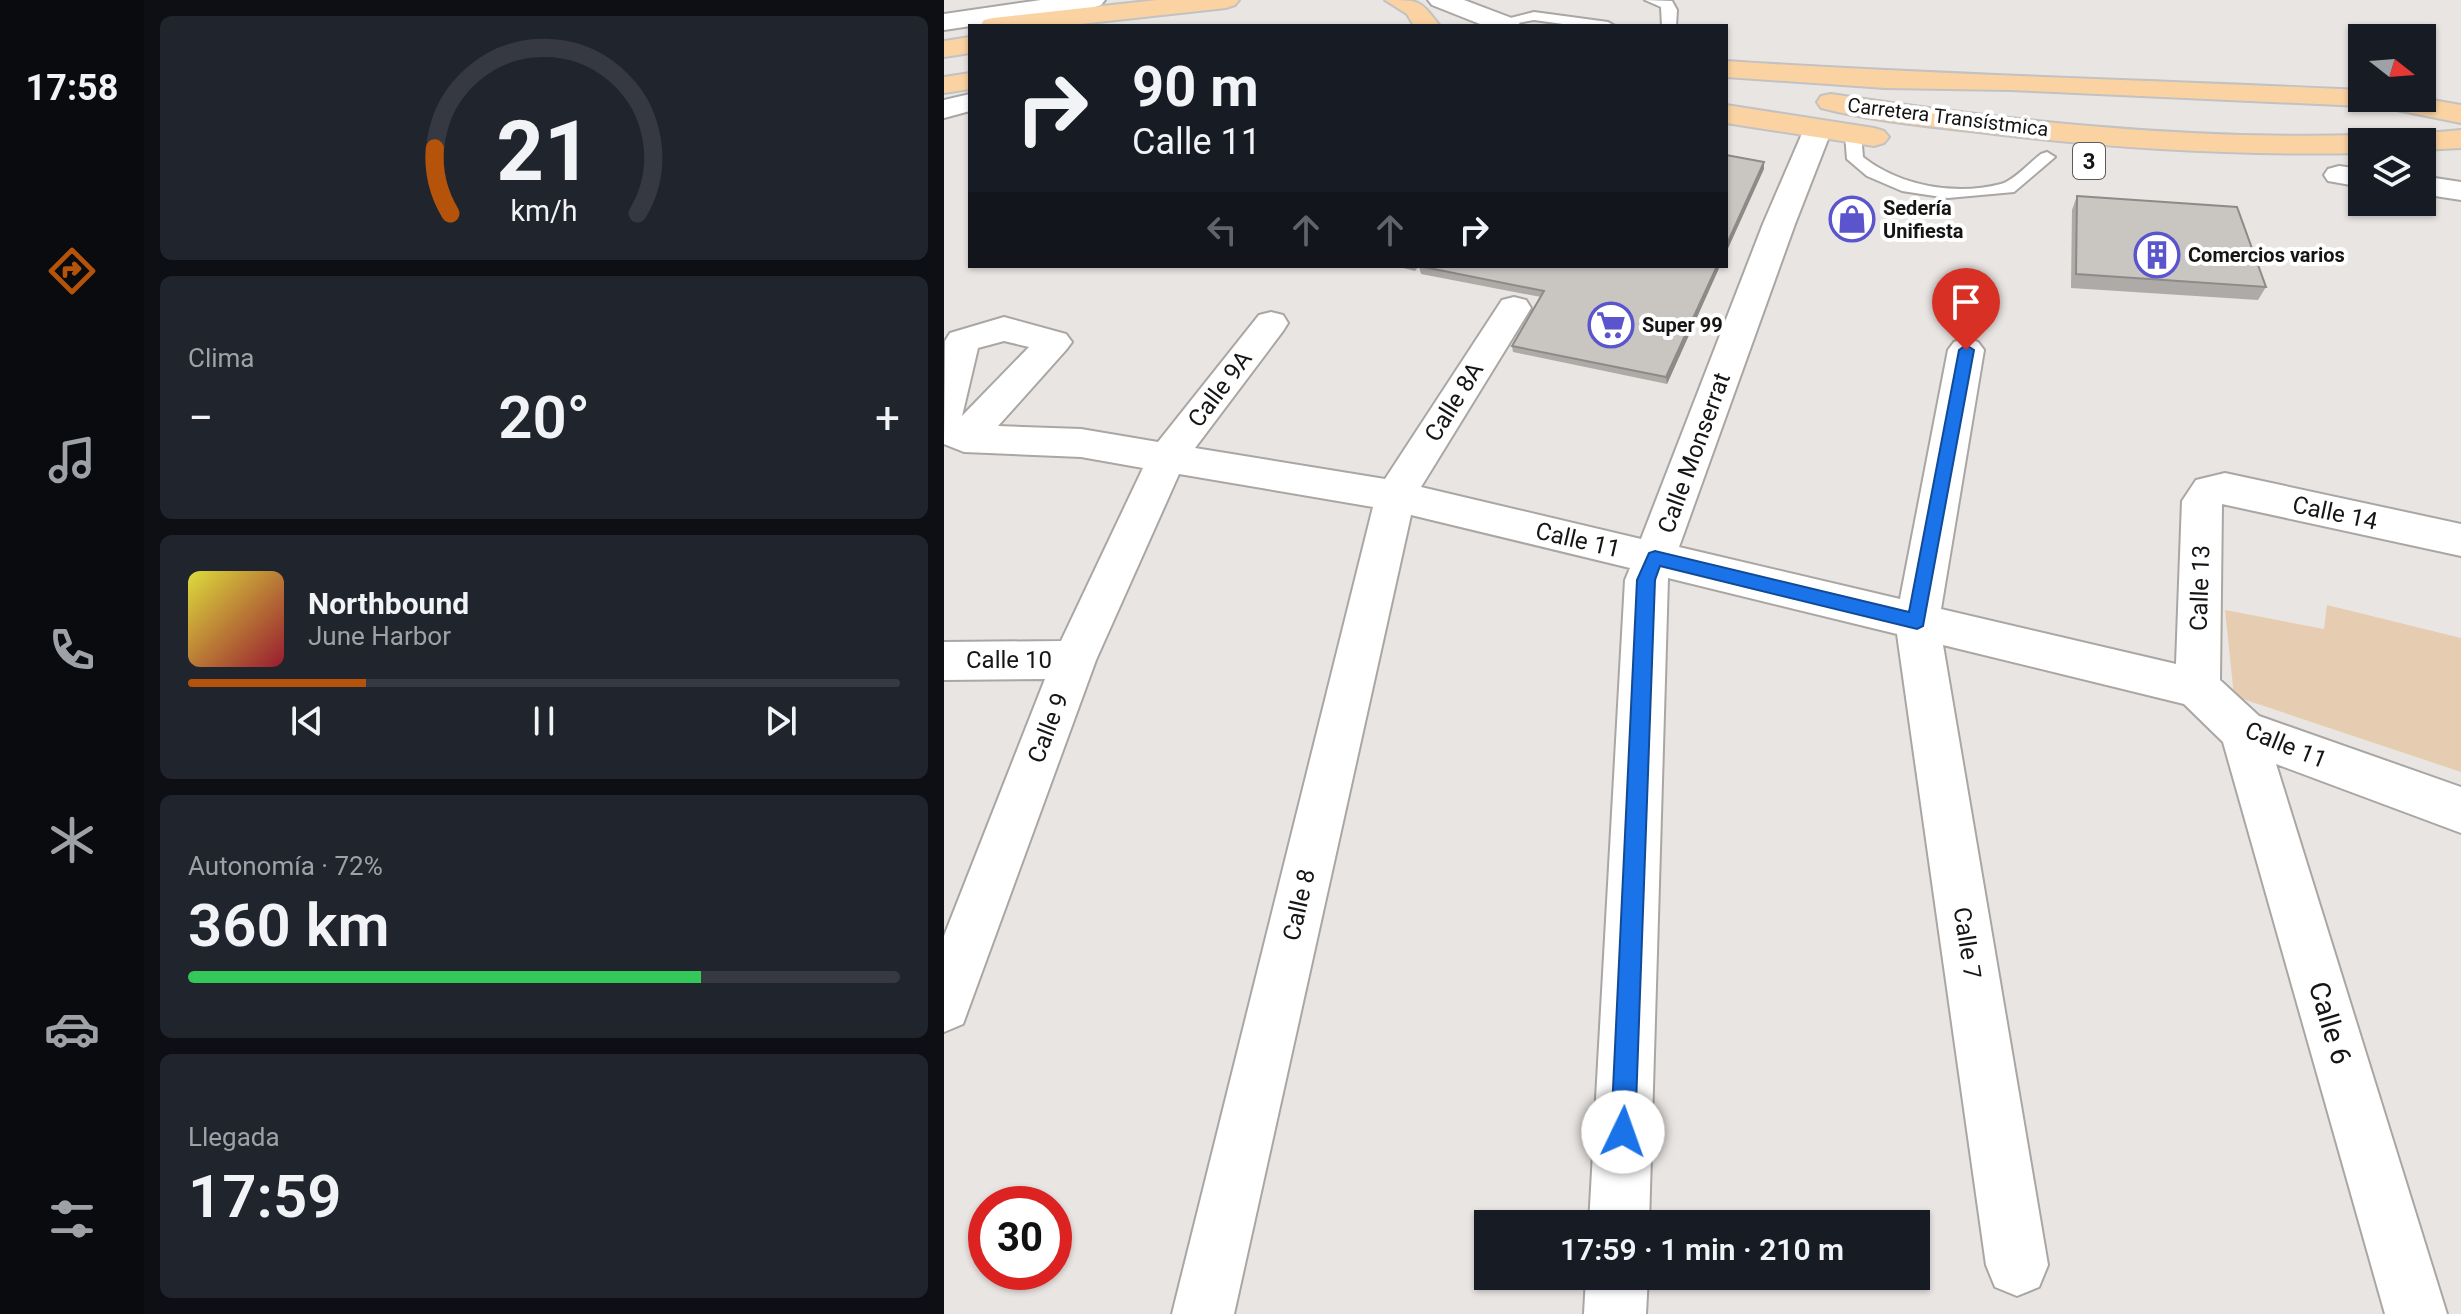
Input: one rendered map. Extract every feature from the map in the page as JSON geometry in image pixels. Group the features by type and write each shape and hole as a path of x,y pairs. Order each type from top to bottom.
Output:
{"main road":[{"path":"1011,24 1226,0"},
{"path":"1398,0 1416,9 1426,24"},
{"path":"944,34 968,30"},
{"path":"944,49 968,45"},
{"path":"944,72 968,67"},
{"path":"1728,69 1885,80 2382,99 2461,114"},
{"path":"944,85 968,81"},
{"name":"Carretera Transístmica","path":"1728,85 1941,118 2064,132 2192,142 2348,144"},
{"name":"Carretera Transístmica","path":"1728,114 1853,134 2047,157 2197,171 2348,175"},
{"path":"2436,140 2461,139"},
{"path":"2436,169 2461,167"}],"street":[{"path":"944,22 1092,0"},
{"path":"1441,0 1505,24"},
{"path":"944,109 968,103"},
{"name":"Calle Monserrat","path":"1620,1210 1646,580 1779,224 1818,129"},
{"path":"2436,187 2461,191"},
{"name":"Calle 8A","path":"1395,496 1514,308"},
{"name":"Calle 9A","path":"1168,456 1271,323"},
{"name":"Calle 7","path":"1966,350 1917,621 2017,1265"},
{"name":"Calle 11","path":"950,425 1168,456 1395,496 2197,688 2243,731 2461,810"},
{"name":"Calle 9","path":"944,1005 1074,660 1168,456"},
{"name":"Calle 14","path":"2210,491 2225,488 2461,540"},
{"name":"Calle 13","path":"2197,688 2202,501 2210,491"},
{"name":"Calle 8","path":"1203,1314 1395,496"},
{"name":"Calle 10","path":"944,661 1074,660"},
{"name":"Calle 6","path":"2243,731 2416,1314"},
{"path":"1615,1314 1616,1290"}],"lane":[{"path":"1652,0 1667,4 1669,24"},
{"path":"1505,24 1534,16 1578,16 1602,24"},
{"path":"1853,134 1855,159 1873,173 1908,187 1948,193 2008,188 2047,157"}],"shaded area":[{"path":"2327,605 2461,638 2461,772 2234,696 2225,610 2324,629"}],"building":[{"name":"Super 99","path":"1728,155 1764,162 1728,242"},
{"name":"Comercios varios","path":"2077,196 2237,207 2266,287 2076,274"},
{"name":"Super 99","path":"1429,268 1716,268 1666,377 1512,346 1544,291"}],"place":[{"name":"Sedería Unifiesta","path":"1852,219"},
{"name":"Comercios varios","path":"2157,255"},
{"name":"Super 99","path":"1611,325"}],"route":[{"path":"1623,1132 1646,580 1655,558 1917,621 1966,350"}]}
